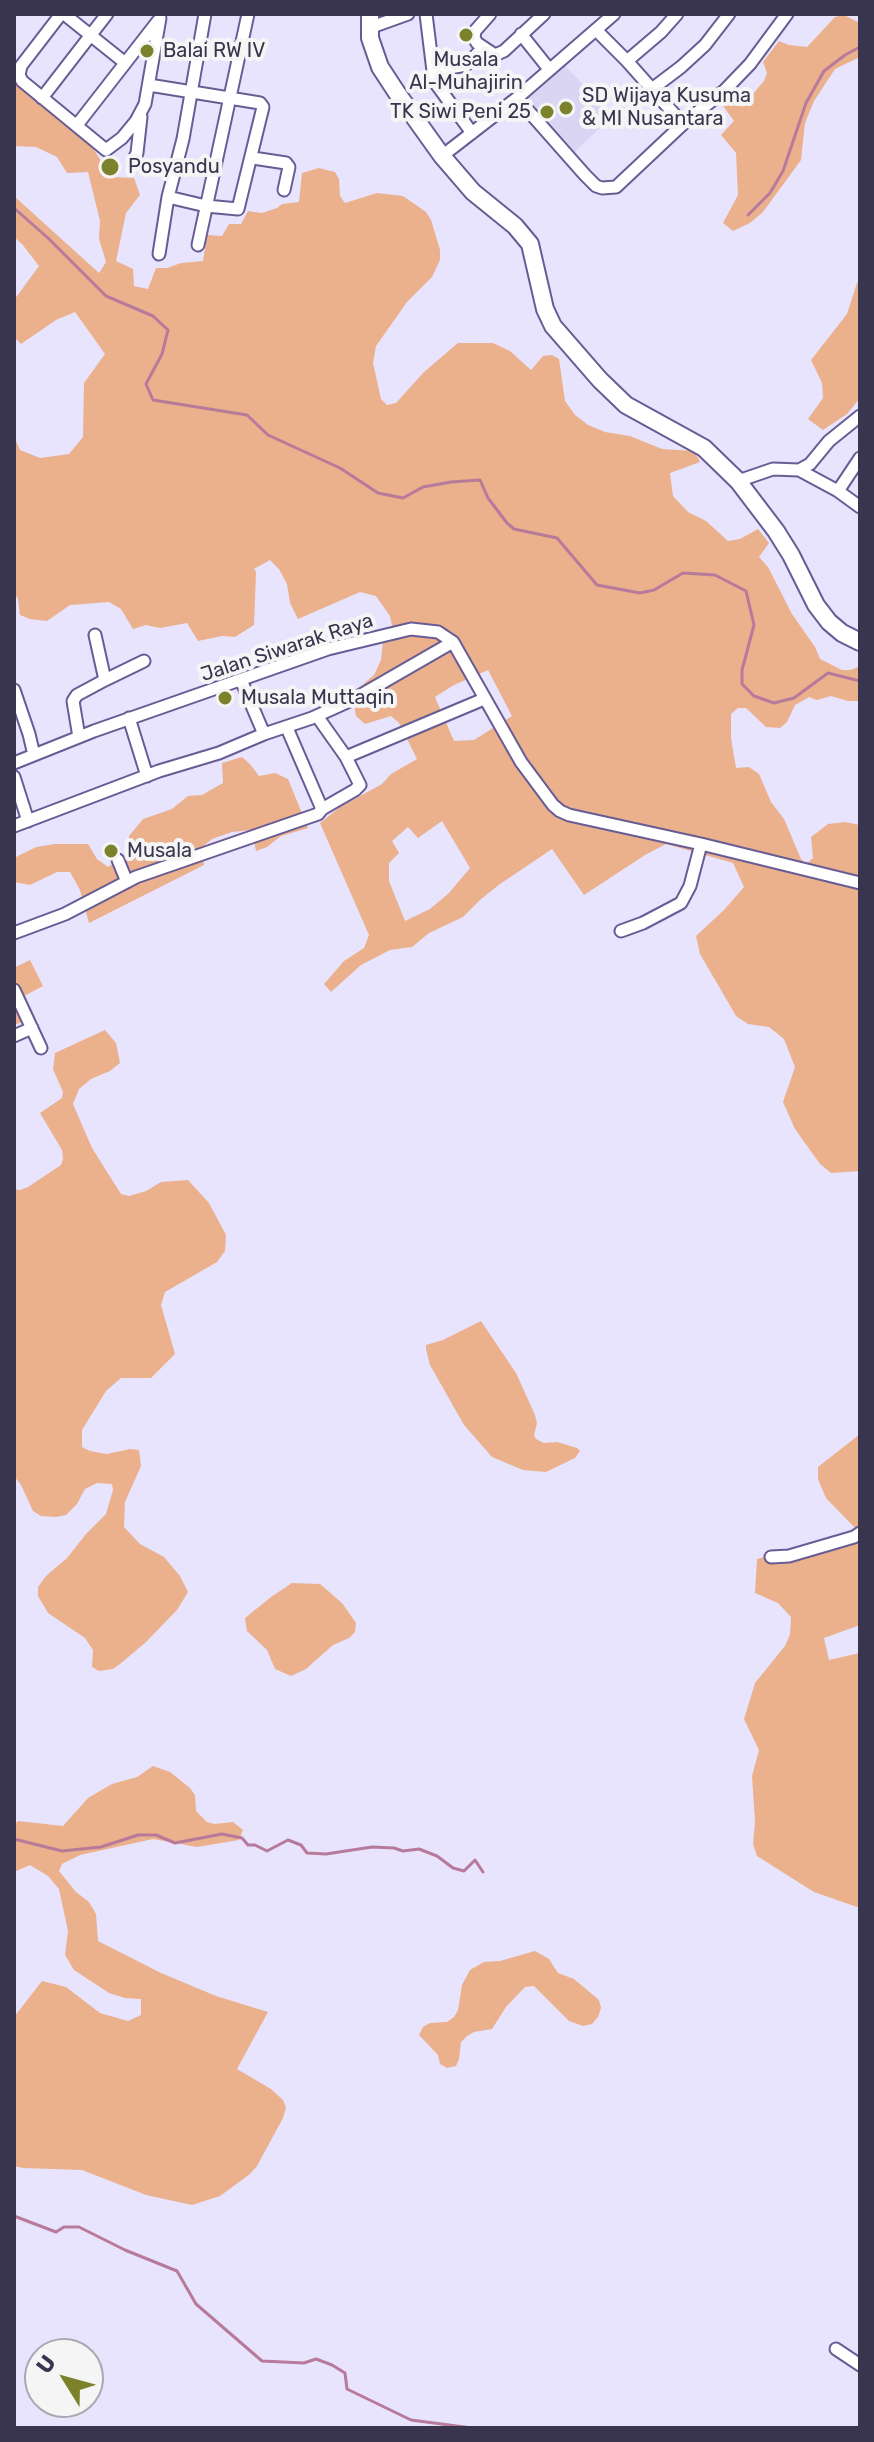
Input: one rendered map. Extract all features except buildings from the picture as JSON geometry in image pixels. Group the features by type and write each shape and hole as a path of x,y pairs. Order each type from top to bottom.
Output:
{"main road":[{"path":"370,21 380,67 404,104 473,192 515,226 530,244 548,318 600,380 626,405 704,448 738,481 776,531 816,605 842,633 860,642"}],"street":[{"path":"124,62 62,14 19,71 22,81 106,150 122,138 141,112"},
{"path":"42,98 107,14"},
{"path":"159,254 205,14"},
{"path":"198,245 248,14"},
{"path":"370,21 408,14"},
{"path":"426,14 433,71 440,92 472,133"},
{"path":"490,14 475,31 474,38 483,48 497,55 544,14"},
{"path":"442,156 517,98 614,14"},
{"path":"627,61 677,14"},
{"path":"652,89 705,45 729,14"},
{"path":"517,98 596,186 616,187 750,64 787,14"},
{"path":"77,125 161,16"},
{"path":"135,157 161,16"},
{"path":"596,30 683,124"},
{"path":"521,34 549,69"},
{"path":"433,71 466,65 483,48"},
{"path":"149,85 260,103 263,107 253,158 238,209 206,206 168,197"},
{"path":"253,158 286,163 289,167 284,190"},
{"path":"799,470 810,464 829,441 860,416"},
{"path":"838,491 860,458"},
{"path":"738,481 773,469 799,470 860,507"},
{"name":"Jalan Siwarak Raya","path":"14,763 129,718 328,649 411,629 438,632 453,642"},
{"path":"95,635 105,680"},
{"path":"14,826 317,716 354,699 453,642 521,762 560,811 860,883"},
{"path":"79,737 73,701 83,691 144,661"},
{"path":"241,680 264,734"},
{"path":"14,690 34,755"},
{"path":"346,757 484,699"},
{"path":"14,933 65,914 127,882 311,817 355,790 360,785 346,757 317,716"},
{"path":"129,718 147,776"},
{"path":"287,728 322,809"},
{"path":"14,777 28,821"},
{"path":"621,931 681,903 690,886 701,844"},
{"path":"118,860 127,882"},
{"path":"14,990 41,1048"},
{"path":"14,1036 32,1028"},
{"path":"771,1557 789,1556 860,1533"},
{"path":"836,2349 860,2365"}],"shaded area":[{"path":"844,15 860,23 860,57 835,69 814,101 805,123 801,160 763,212 733,231 723,223 738,195 736,153 721,135 734,121 721,103 731,100 742,107 764,81 767,73 763,62 779,41 807,47 835,17"},
{"name":"SD Wijaya Kusuma & MI Nusantara","path":"562,62 612,116 572,155 519,100"},
{"path":"14,82 91,145 111,177 134,178 140,195 126,213 116,261 133,269 134,286 148,289 156,268 203,261 207,235 222,236 229,224 241,224 248,211 262,213 282,204 299,202 302,173 319,168 335,172 339,179 340,196 345,203 377,193 403,196 426,212 431,220 440,260 432,277 407,302 376,346 373,363 381,399 387,405 396,403 424,372 458,343 493,343 510,351 531,370 543,356 552,355 559,359 565,401 575,415 588,425 605,432 630,436 662,449 694,451 700,462 670,473 673,496 688,512 706,521 728,541 740,539 758,529 769,543 759,557 768,567 820,659 842,670 860,666 860,701 831,696 817,700 809,697 795,705 787,722 780,728 766,727 746,708 738,708 731,714 731,738 736,768 749,767 759,774 806,864 813,858 811,837 828,824 845,822 860,825 860,1171 831,1173 820,1164 795,1129 783,1102 795,1067 784,1039 769,1027 748,1024 736,1016 700,954 696,936 744,887 733,863 666,844 584,895 552,849 500,884 463,917 429,933 412,947 390,950 361,965 331,992 324,984 344,961 364,948 369,935 320,823 417,759 399,723 391,716 365,724 356,716 352,694 374,675 381,660 383,641 394,635 390,616 376,596 360,592 298,619 290,603 287,584 270,560 254,569 254,625 235,637 198,641 187,623 160,628 146,625 133,629 121,609 109,602 70,605 47,621 20,615 14,592 14,436 20,450 40,458 69,454 83,437 84,383 105,354 75,312 56,320 21,344 14,337 14,300 39,266 14,237 14,196 99,273 106,262 88,172 67,173 57,157 36,147 14,146","holes":["488,670 512,716 474,740 454,741 435,697","442,821 470,868 449,893 430,909 405,921 389,881 389,863 399,853 392,841 408,827 418,838"]},
{"path":"860,281 860,398 847,414 823,430 808,419 823,398 822,383 811,360 847,314"},
{"path":"242,757 259,776 275,773 288,779 308,828 281,836 256,851 252,830 232,832 212,839 201,848 204,865 89,923 80,890 70,872 57,872 30,885 14,882 14,858 36,847 88,844 97,859 108,867 128,856 129,836 143,819 172,809 188,796 202,795 223,783 222,763"},
{"path":"30,960 43,986 24,996 35,1017 14,1025 14,968"},
{"path":"105,1030 116,1043 120,1063 79,1089 73,1104 92,1148 121,1194 129,1196 161,1182 188,1180 209,1203 226,1235 225,1251 217,1262 165,1292 161,1305 175,1354 151,1378 121,1378 106,1391 82,1430 82,1447 90,1451 107,1454 139,1450 141,1466 125,1502 124,1527 140,1544 164,1557 180,1576 188,1592 177,1610 146,1642 113,1669 99,1671 92,1667 93,1650 85,1638 48,1613 38,1596 38,1587 106,1514 112,1484 97,1483 85,1489 66,1515 41,1516 33,1511 14,1476 14,1189 28,1187 61,1165 63,1159 62,1150 40,1113 62,1098 63,1092 53,1069 55,1053"},
{"path":"481,1321 516,1373 535,1415 536,1439 577,1448 580,1451 575,1458 546,1472 523,1470 492,1457 464,1425 430,1365 426,1345"},
{"path":"860,1434 860,1525 855,1528 826,1498 818,1479 818,1467"},
{"path":"855,1528 860,1542 860,1625 824,1638 829,1660 860,1653 860,1908 814,1892 757,1856 753,1844 752,1776 759,1750 744,1719 755,1683 785,1646 790,1634 791,1617 778,1603 755,1593 757,1559 850,1534"},
{"path":"292,1583 320,1584 342,1603 356,1623 355,1632 349,1638 333,1645 306,1669 291,1676 275,1669 267,1650 247,1631 245,1618"},
{"path":"153,1766 170,1772 190,1788 195,1795 196,1811 207,1822 233,1822 243,1830 239,1840 197,1847 153,1839 80,1855 62,1864 59,1871 89,1902 96,1914 98,1941 216,1996 268,2012 237,2069 271,2089 283,2100 286,2108 283,2118 250,2174 220,2196 192,2205 146,2195 82,2170 14,2166 14,2017 42,1981 66,1987 100,2013 128,2021 141,2015 141,1999 109,1993 74,1970 65,1955 68,1931 59,1889 48,1876 30,1865 14,1872 14,1825 18,1821 63,1826 88,1798 112,1784 137,1777"},
{"path":"535,1951 549,1959 558,1973 574,1979 599,2000 601,2008 598,2017 592,2024 583,2026 569,2021 534,1986 525,1987 506,2007 492,2029 474,2032 461,2042 456,2066 447,2068 440,2064 438,2055 419,2035 423,2027 430,2023 447,2022 454,2017 462,1985 470,1970 484,1962"}],"waterway":[{"path":"748,215 770,193 783,171 806,103 824,71 860,47"},
{"path":"14,208 106,296 153,316 168,330 162,354 146,384 153,400 247,415 268,435 340,468 378,493 403,498 423,487 480,480 488,498 507,523 514,529 557,538 597,585 640,593 654,590 683,573 715,575 746,591 754,625 742,670 742,684 754,696 774,703 794,698 828,673 860,681"},
{"path":"14,1839 62,1851 101,1847 138,1835 156,1835 175,1843 222,1834 242,1838 248,1845 267,1851 288,1840 301,1845 307,1853 326,1854 372,1847 403,1851 419,1849 464,1871 475,1860 483,1872"},
{"path":"14,2216 56,2232 64,2227 79,2227 177,2271 196,2304 262,2361 304,2363 316,2359 345,2373 347,2389 411,2420 472,2428"}],"place":[{"name":"Musala Al-Muhajirin","path":"466,35"},
{"name":"Balai RW IV","path":"147,51"},
{"name":"SD Wijaya Kusuma & MI Nusantara","path":"566,108"},
{"name":"TK Siwi Peni 25","path":"547,112"},
{"name":"Posyandu","path":"110,167"},
{"name":"Musala Muttaqin","path":"225,698"},
{"name":"Musala","path":"111,851"}]}
